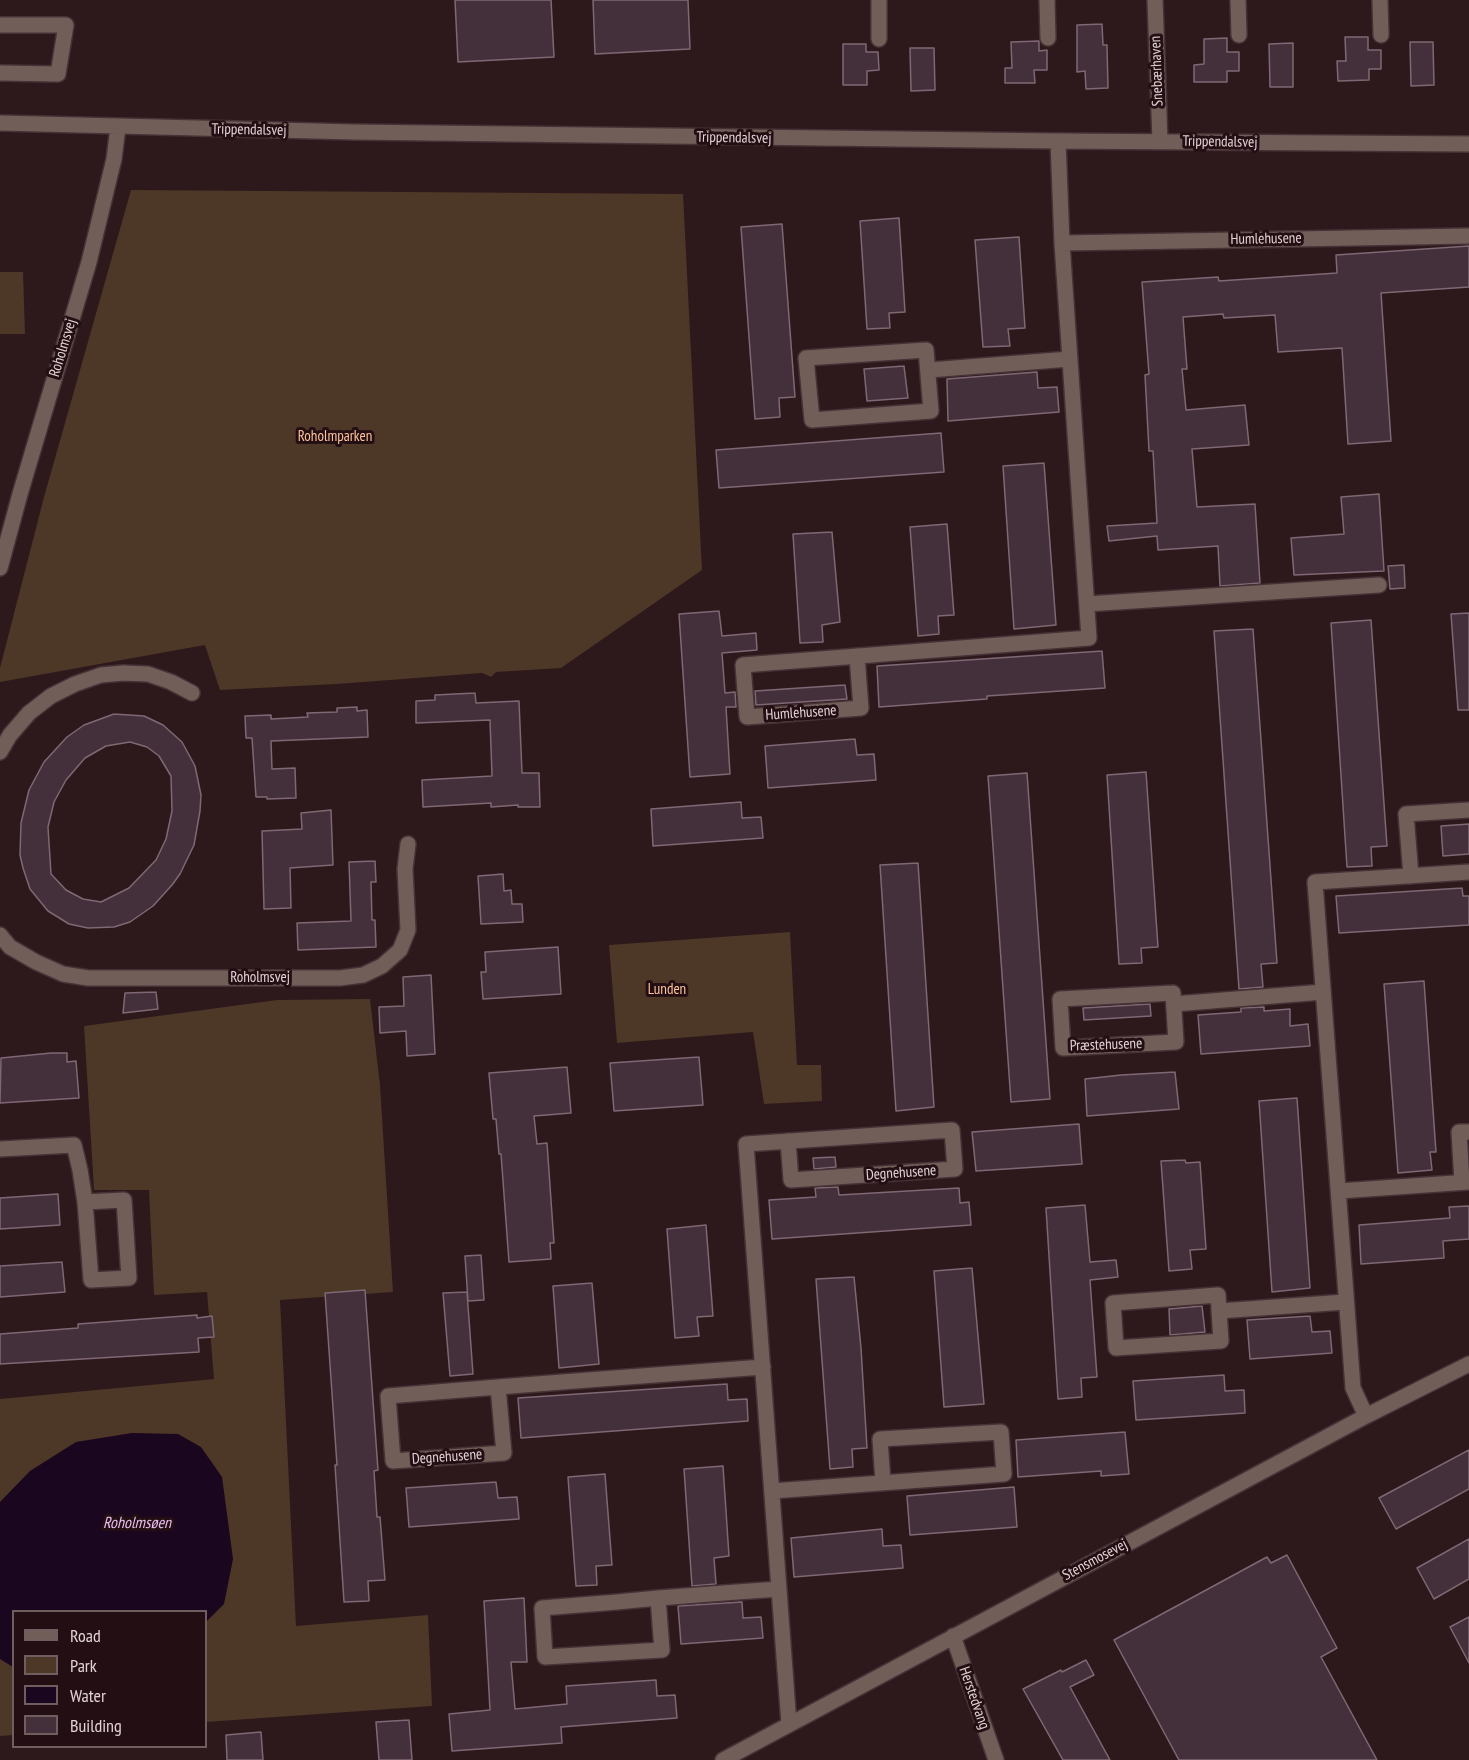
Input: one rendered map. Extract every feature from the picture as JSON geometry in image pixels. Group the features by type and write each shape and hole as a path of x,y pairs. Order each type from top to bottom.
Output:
{"street":[{"path":"879,0 879,39"},
{"path":"1047,0 1048,38"},
{"name":"Snebærhaven","path":"1155,0 1160,141"},
{"path":"1238,0 1239,35"},
{"path":"1380,0 1381,34"},
{"path":"0,25 66,25 58,74 0,73"},
{"name":"Trippendalsvej","path":"0,123 354,132 1469,144"},
{"name":"Roholmsvej","path":"0,567 89,262 114,159 118,127"},
{"name":"Humlehusene","path":"856,656 861,708 747,717 743,665 856,656 1089,638 1062,243 1058,141"},
{"name":"Humlehusene","path":"1062,243 1469,236"},
{"path":"926,350 929,369 931,411 812,420 806,358 926,350"},
{"path":"929,369 1070,359"},
{"path":"1088,604 1379,585"},
{"path":"0,752 10,735 29,713 51,696 101,675 148,674 192,693"},
{"path":"1411,876 1406,814 1469,810"},
{"name":"Roholmsvej","path":"0,935 5,952 63,974 88,978 340,978 363,975 382,966 400,950 408,930 405,869 408,844"},
{"path":"1366,1416 1353,1388 1316,882 1469,872"},
{"name":"Præstehusene","path":"1173,993 1174,1004 1176,1042 1063,1048 1060,999 1173,993"},
{"path":"1174,1004 1323,993"},
{"name":"Degnehusene","path":"788,1141 791,1180 955,1169 952,1130 788,1141 746,1144 789,1724"},
{"path":"1339,1191 1466,1182 1459,1132 1469,1132"},
{"path":"0,1149 74,1145 85,1202 91,1280 129,1278 124,1200 85,1202"},
{"path":"1218,1295 1219,1311 1221,1341 1116,1348 1113,1303 1218,1295"},
{"path":"1219,1311 1345,1302"},
{"name":"Stensmosevej","path":"723,1760 1366,1416 1469,1364"},
{"name":"Degnehusene","path":"498,1387 504,1453 393,1461 388,1396 498,1387 763,1367"},
{"path":"772,1491 1004,1474 1000,1432 880,1439 883,1482"},
{"path":"658,1598 662,1650 545,1657 542,1608 658,1598 779,1589"},
{"name":"Herstedvang","path":"953,1636 996,1760"}],"green space":[{"name":"Roholmparken","path":"131,190 683,194 702,570 561,668 496,672 491,677 482,673 220,690 205,645 0,682 0,668 44,497"},
{"path":"0,272 23,272 25,334 0,334"},
{"name":"Lunden","path":"790,932 797,1065 821,1065 822,1101 764,1104 753,1032 617,1043 609,945"},
{"path":"370,999 380,1085 393,1292 280,1300 296,1626 428,1615 432,1706 207,1722 207,1610 12,1610 12,1735 0,1736 0,1399 214,1379 207,1292 154,1295 149,1190 94,1190 84,1026 277,1000"}],"water":[{"name":"Roholmsøen","path":"132,1433 178,1434 201,1447 222,1477 233,1559 224,1604 207,1621 207,1610 12,1610 12,1666 0,1659 0,1502 30,1471 76,1442"}],"building":[{"path":"455,0 551,0 554,57 458,62"},
{"path":"593,0 688,0 690,49 595,54"},
{"path":"1102,24 1103,45 1107,45 1108,88 1086,89 1085,71 1077,72 1077,25"},
{"path":"1345,37 1368,37 1368,50 1381,50 1381,69 1369,69 1369,80 1338,81 1337,61 1346,61"},
{"path":"1227,38 1227,52 1239,52 1239,71 1227,71 1227,82 1194,82 1194,65 1204,64 1204,39"},
{"path":"1039,41 1039,51 1047,50 1047,70 1034,70 1035,83 1005,83 1005,68 1012,68 1011,42"},
{"path":"1410,42 1433,42 1434,85 1411,86"},
{"path":"1293,43 1293,87 1270,87 1269,44"},
{"path":"843,44 866,44 866,52 878,52 879,70 867,71 867,85 843,85"},
{"path":"910,48 934,48 935,90 911,91"},
{"path":"899,218 905,312 889,313 890,328 867,329 860,221"},
{"path":"782,224 795,397 779,398 780,417 755,419 741,227"},
{"path":"1019,237 1025,328 1008,329 1010,346 983,347 975,240"},
{"path":"1469,246 1469,287 1381,293 1391,441 1348,444 1342,348 1278,352 1275,315 1224,318 1223,314 1183,317 1187,369 1182,369 1186,410 1245,405 1249,445 1192,449 1197,507 1255,504 1260,583 1220,586 1218,546 1158,550 1157,536 1109,541 1107,526 1157,523 1153,451 1149,451 1145,375 1149,374 1142,282 1218,277 1219,281 1337,273 1336,255"},
{"path":"904,366 908,398 867,401 864,369"},
{"path":"1037,372 1038,388 1057,387 1059,412 948,421 947,379"},
{"path":"941,433 944,472 719,488 716,450"},
{"path":"1044,463 1056,625 1014,629 1003,466"},
{"path":"1379,494 1384,571 1294,575 1291,538 1344,534 1341,497"},
{"path":"947,524 954,615 938,616 939,634 918,636 910,527"},
{"path":"832,532 840,622 822,625 823,642 800,643 793,534"},
{"path":"1404,565 1405,588 1390,589 1388,566"},
{"path":"719,611 722,636 756,633 757,650 722,653 725,693 735,692 736,707 726,707 730,774 690,777 679,614"},
{"path":"1469,613 1469,710 1458,710 1451,614"},
{"path":"1371,620 1387,846 1371,847 1372,866 1347,867 1331,623"},
{"path":"1253,629 1277,963 1261,964 1263,987 1239,989 1214,631"},
{"path":"1102,651 1105,688 987,696 987,699 879,707 877,666"},
{"path":"845,685 847,699 756,705 755,691"},
{"path":"475,693 476,703 519,701 522,773 539,773 540,807 518,807 518,805 491,807 491,803 423,807 422,780 492,776 490,720 416,723 416,701 435,700 435,695"},
{"path":"357,707 357,711 367,710 368,737 271,741 272,769 295,768 296,798 256,797 252,738 246,738 245,716 271,715 271,719 308,717 307,713 337,712 337,708"},
{"path":"114,714 144,716 163,725 182,742 195,766 201,795 194,845 180,874 153,906 130,922 114,927 88,928 69,924 48,911 30,889 20,855 21,823 29,790 44,762 67,737 84,725","holes":["130,742 147,747 159,756 171,776 172,811 166,839 156,860 129,888 101,902 83,899 66,890 51,874 48,827 54,802 66,780 85,758 106,746"]},
{"path":"855,739 857,755 874,754 876,780 768,788 765,746"},
{"path":"1146,772 1158,947 1141,948 1142,963 1119,964 1107,775"},
{"path":"1027,773 1050,1099 1011,1102 988,776"},
{"path":"741,802 742,818 761,817 763,838 653,846 651,809"},
{"path":"331,810 333,865 290,868 291,908 264,909 262,831 302,829 301,813"},
{"path":"1469,824 1469,854 1443,856 1441,826"},
{"path":"375,861 376,882 371,882 372,920 375,920 376,947 298,950 297,923 351,921 349,862"},
{"path":"918,863 934,1107 896,1111 880,865"},
{"path":"503,874 504,891 511,890 512,904 522,904 523,922 481,924 478,876"},
{"path":"1462,888 1463,896 1469,896 1469,925 1339,933 1336,896"},
{"path":"558,947 561,994 483,999 481,972 486,972 485,952"},
{"path":"431,975 435,1054 407,1056 406,1031 380,1033 379,1007 404,1006 403,977"},
{"path":"1424,981 1436,1152 1430,1152 1432,1170 1398,1173 1384,984"},
{"path":"156,992 158,1009 123,1013 125,993"},
{"path":"1150,1004 1151,1016 1084,1020 1083,1008"},
{"path":"1264,1007 1264,1011 1290,1009 1290,1026 1308,1024 1310,1046 1201,1054 1198,1015 1241,1012 1241,1008"},
{"path":"67,1053 67,1062 76,1061 79,1098 0,1103 1,1058"},
{"path":"699,1057 703,1105 614,1111 610,1063"},
{"path":"567,1067 571,1113 534,1116 537,1144 547,1143 554,1243 550,1243 551,1259 509,1262 501,1154 499,1154 496,1119 493,1119 489,1073"},
{"path":"1175,1072 1179,1109 1087,1116 1085,1079"},
{"path":"1297,1098 1310,1288 1272,1292 1259,1101"},
{"path":"1079,1124 1082,1164 976,1171 972,1132"},
{"path":"835,1157 836,1167 814,1169 813,1158"},
{"path":"1185,1160 1186,1163 1200,1162 1206,1249 1190,1250 1192,1269 1169,1271 1161,1161"},
{"path":"838,1187 839,1195 959,1188 960,1203 969,1202 971,1225 772,1239 769,1200 816,1197 815,1188"},
{"path":"58,1194 60,1225 0,1229 0,1198"},
{"path":"1085,1205 1090,1262 1116,1260 1118,1277 1090,1280 1097,1377 1081,1378 1082,1397 1058,1399 1046,1208"},
{"path":"1469,1206 1469,1239 1443,1241 1444,1258 1361,1264 1359,1225 1450,1218 1449,1207"},
{"path":"706,1225 713,1316 697,1317 699,1336 675,1338 667,1229"},
{"path":"481,1255 484,1300 468,1301 465,1256"},
{"path":"62,1262 65,1292 0,1297 0,1266"},
{"path":"972,1268 984,1404 944,1407 934,1271"},
{"path":"854,1277 867,1448 852,1449 853,1467 830,1469 816,1279"},
{"path":"592,1283 599,1364 559,1368 553,1286"},
{"path":"365,1290 378,1470 374,1471 377,1517 380,1517 385,1580 368,1581 369,1601 344,1602 325,1293"},
{"path":"467,1292 473,1374 450,1376 443,1293"},
{"path":"1202,1306 1205,1332 1170,1335 1169,1309"},
{"path":"197,1315 197,1318 212,1316 214,1337 198,1338 199,1352 0,1364 0,1334 78,1328 78,1324"},
{"path":"1310,1316 1312,1332 1330,1331 1332,1353 1250,1359 1247,1320"},
{"path":"1224,1375 1225,1391 1244,1390 1245,1413 1136,1420 1133,1381"},
{"path":"727,1384 728,1400 747,1399 748,1421 521,1438 518,1398"},
{"path":"1125,1432 1129,1474 1101,1476 1101,1471 1018,1477 1016,1440"},
{"path":"1469,1450 1469,1489 1396,1529 1379,1498"},
{"path":"723,1466 729,1556 714,1558 716,1584 692,1586 684,1469"},
{"path":"605,1474 612,1565 596,1566 597,1585 576,1586 568,1477"},
{"path":"496,1482 498,1498 517,1497 519,1519 409,1527 406,1488"},
{"path":"1014,1487 1017,1527 910,1535 907,1496"},
{"path":"882,1529 883,1546 901,1545 903,1568 794,1577 791,1538"},
{"path":"1469,1539 1469,1579 1434,1599 1417,1568"},
{"path":"1287,1555 1337,1648 1321,1657 1377,1760 1179,1760 1114,1640 1267,1557 1271,1563"},
{"path":"524,1598 527,1662 511,1662 515,1709 567,1704 566,1686 656,1680 657,1696 675,1695 677,1718 561,1727 562,1743 452,1751 449,1714 490,1710 484,1601"},
{"path":"742,1602 743,1618 761,1617 763,1638 681,1644 678,1606"},
{"path":"1469,1617 1469,1663 1450,1627"},
{"path":"1086,1660 1094,1675 1070,1687 1110,1760 1063,1760 1023,1689"},
{"path":"409,1720 412,1760 379,1760 376,1722"},
{"path":"261,1732 263,1760 227,1760 226,1735"}]}
